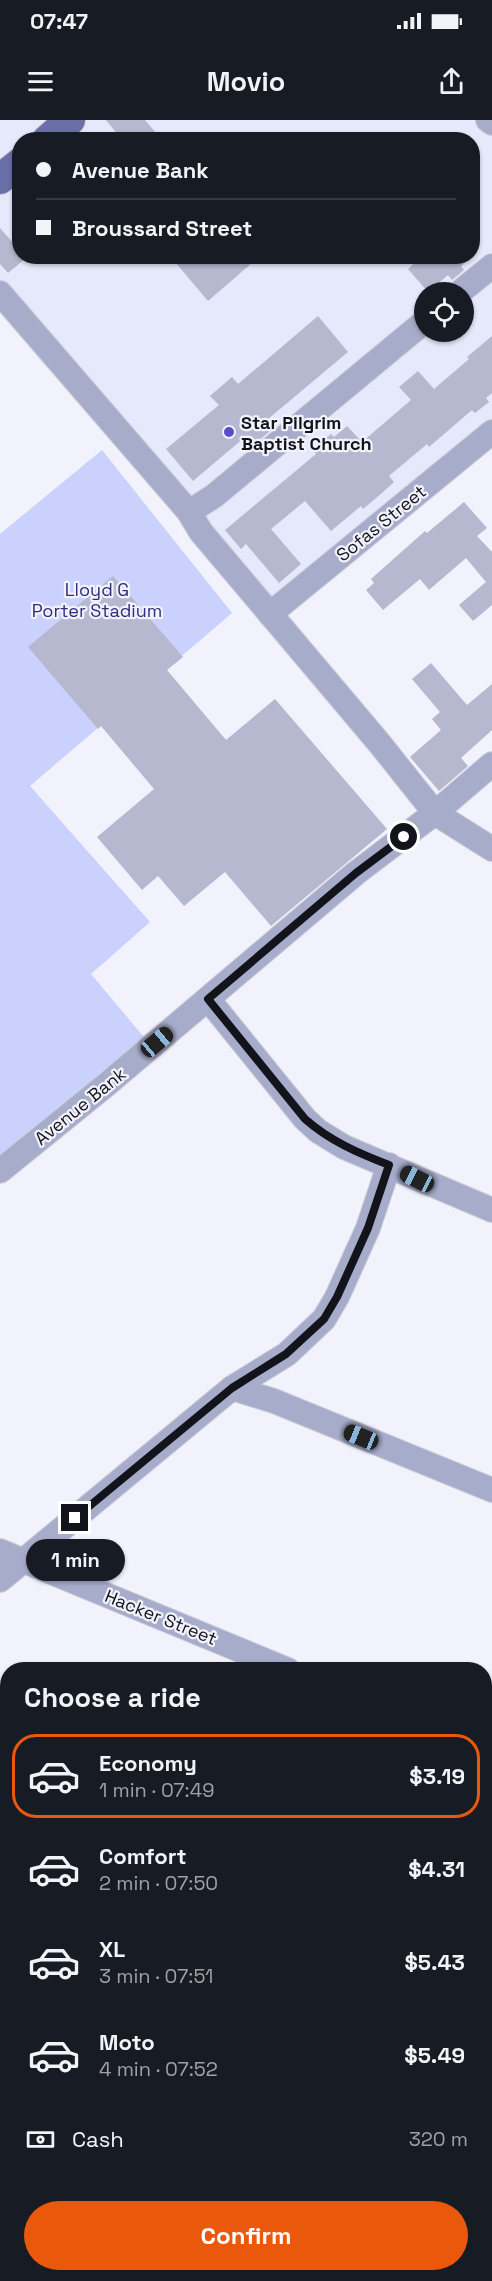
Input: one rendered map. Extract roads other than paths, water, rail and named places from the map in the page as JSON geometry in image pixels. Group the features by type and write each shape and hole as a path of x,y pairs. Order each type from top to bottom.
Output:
{"main road":[{"path":"56,132 70,120"},
{"path":"0,179 12,169"}],"street":[{"path":"488,120 492,123"},
{"path":"472,282 492,266"},
{"path":"0,293 189,512 201,532 380,744 435,813 492,849"},
{"path":"189,512 214,496 414,330"},
{"name":"Sofas Street","path":"270,614 492,432"},
{"name":"Avenue Bank","path":"0,1171 106,1086 356,873 435,813 492,764"},
{"path":"208,999 305,1119 318,1131 344,1147 492,1210"},
{"path":"0,1580 232,1388 286,1354 324,1319 337,1297 368,1228 389,1165"},
{"path":"232,1388 274,1401 492,1490"},
{"name":"Hacker Street","path":"0,1551 268,1662"}],"place":[{"name":"Star Pilgrim Baptist Church","path":"229,432"}],"park label":[{"name":"Lloyd G Porter Stadium","path":"97,599"}]}
